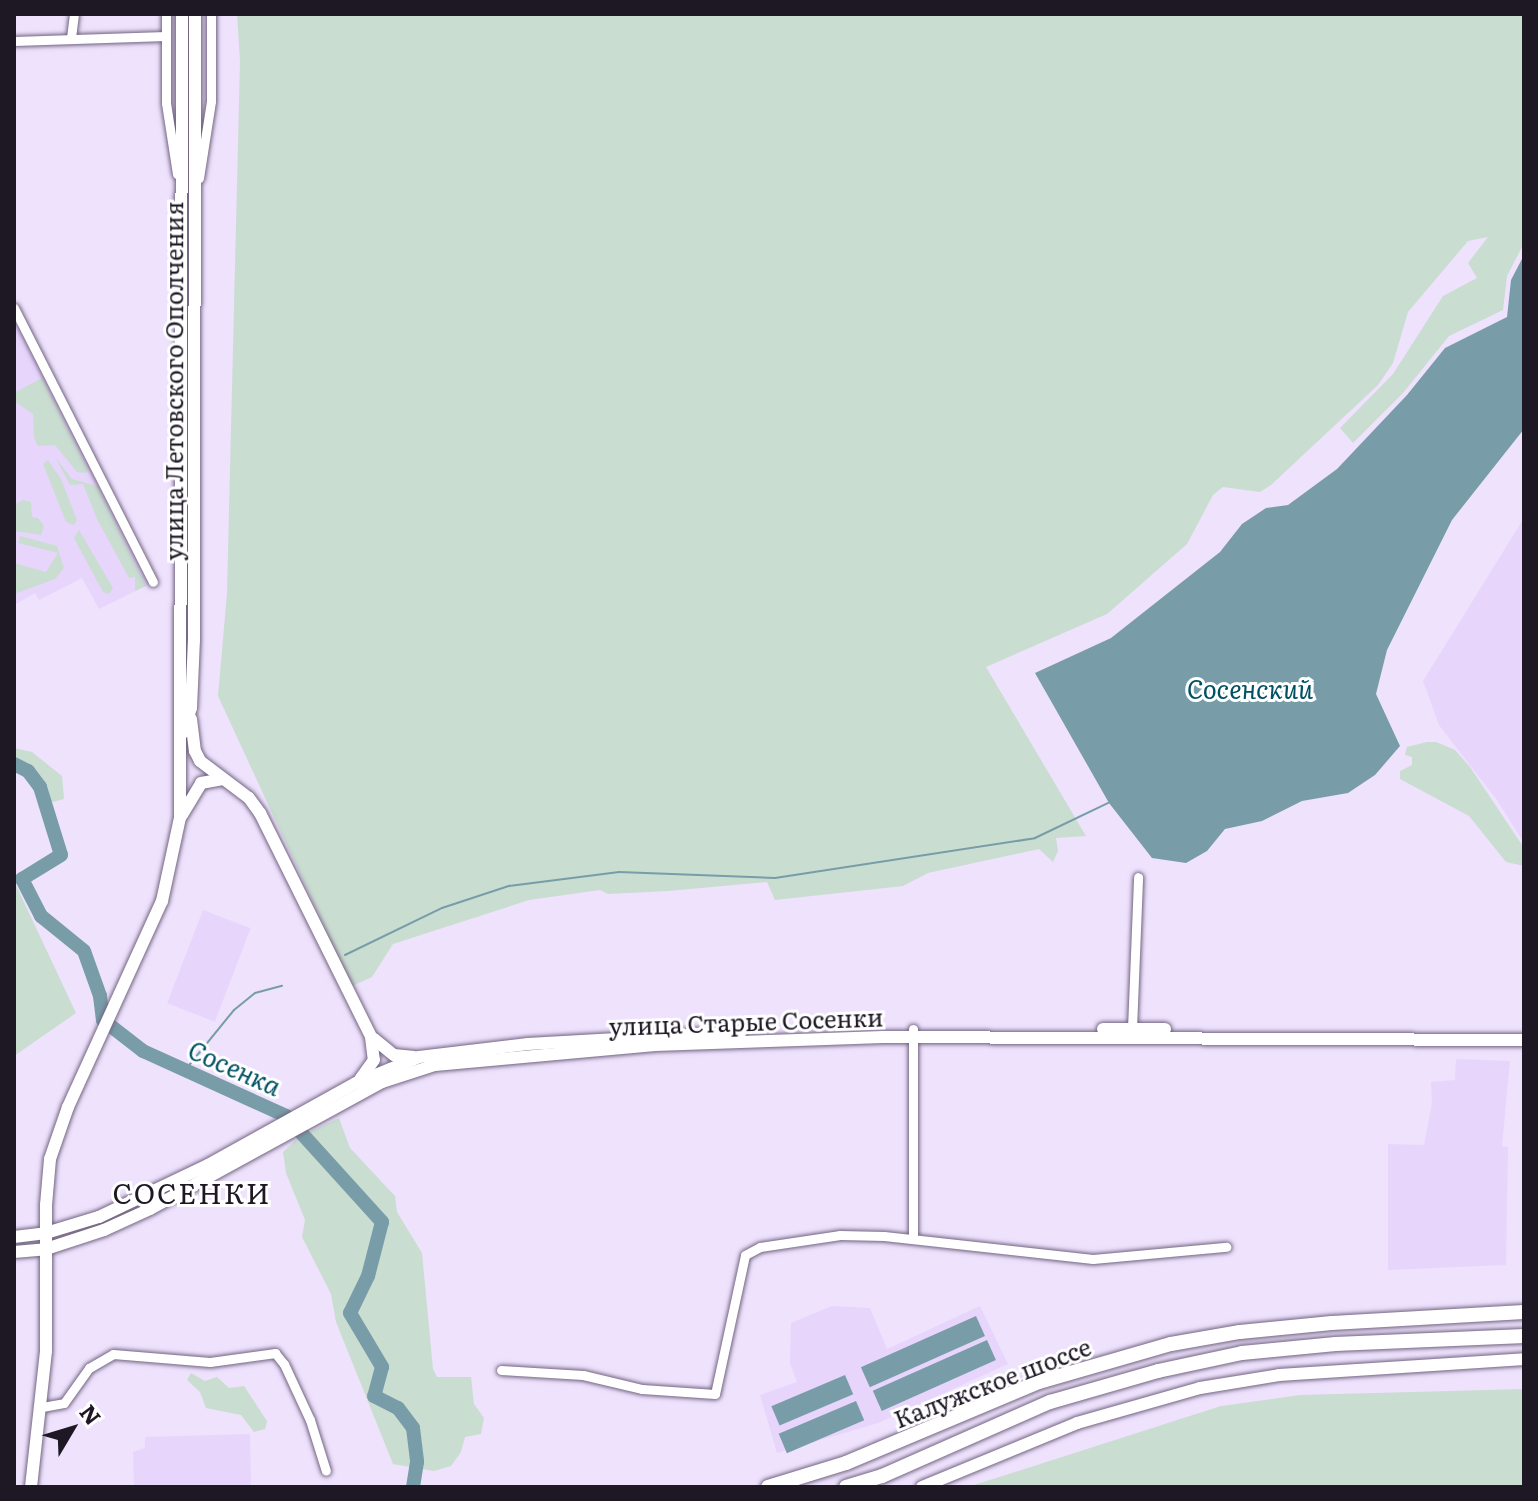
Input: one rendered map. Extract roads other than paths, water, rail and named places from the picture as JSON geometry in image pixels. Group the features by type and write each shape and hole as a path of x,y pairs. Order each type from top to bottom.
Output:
{"highway":[{"name":"Калужское шоссе","path":"768,1487 860,1458 1039,1382 1171,1344 1301,1326 1524,1312"},
{"name":"Калужское шоссе","path":"846,1487 882,1476 1050,1402 1158,1371 1242,1353 1336,1344 1524,1336"}],"main road":[{"name":"улица Летовского Ополчения","path":"180,746 191,708 196,192 182,14"},
{"name":"улица Летовского Ополчения","path":"31,1487 46,1351 47,1182 56,1136 162,901 180,818 183,211 195,14"},
{"path":"191,708 195,751 207,768 249,798 260,813 371,1037 374,1060 356,1083"},
{"path":"180,818 201,783 223,779"},
{"name":"улица Старые Сосенки","path":"314,1113 356,1083 419,1057 528,1044 700,1034 1132,1029 1524,1033"},
{"name":"улица Старые Сосенки","path":"14,1252 46,1249 104,1230 150,1209 314,1113 382,1082 435,1065 655,1045 913,1033 1524,1040"},
{"path":"371,1037 394,1055 419,1057"},
{"name":"улица Старые Сосенки","path":"14,1237 46,1233 113,1210 258,1144"},
{"path":"922,1487 1077,1423 1200,1388 1305,1372 1524,1359"}],"street":[{"path":"71,38 74,14"},
{"path":"166,14 166,103 183,211"},
{"path":"196,192 211,101 211,14"},
{"path":"14,41 166,36"},
{"path":"166,103 188,113 211,101"},
{"path":"14,308 153,582"},
{"path":"1132,1029 1138,877"},
{"path":"913,1033 913,1238"},
{"path":"501,1370 583,1375 642,1389 715,1394 745,1255 760,1247 840,1235 913,1238 1093,1259 1226,1247"},
{"path":"42,1407 64,1403 89,1368 113,1354 210,1362 275,1353 284,1364 310,1420 326,1471"}],"water":[{"name":"Сосенский","path":"1524,255 1524,429 1452,520 1387,650 1376,694 1400,746 1375,775 1348,793 1302,801 1262,821 1225,829 1207,851 1186,863 1152,858 1109,803 1035,673 1111,638 1220,552 1242,524 1266,508 1288,505 1337,469 1407,395 1445,348 1507,317 1511,280"},
{"path":"976,1316 985,1336 870,1387 861,1367"},
{"path":"987,1340 996,1360 882,1411 873,1391"},
{"path":"845,1375 853,1394 780,1426 771,1406"},
{"path":"856,1401 864,1420 787,1453 779,1434"}],"waterway":[{"name":"Сосенка","path":"14,764 28,771 40,787 61,855 22,879 41,916 84,951 100,996 103,1020 143,1051 286,1116 382,1222 368,1276 350,1313 382,1367 374,1396 398,1408 413,1428 417,1462 413,1487"},
{"path":"345,955 442,908 509,886 619,872 775,878 1035,838 1110,802"},
{"path":"186,1069 234,1010 255,993 282,986"}],"district":[{"name":"СОСЕНКИ","path":"192,1192"}]}
